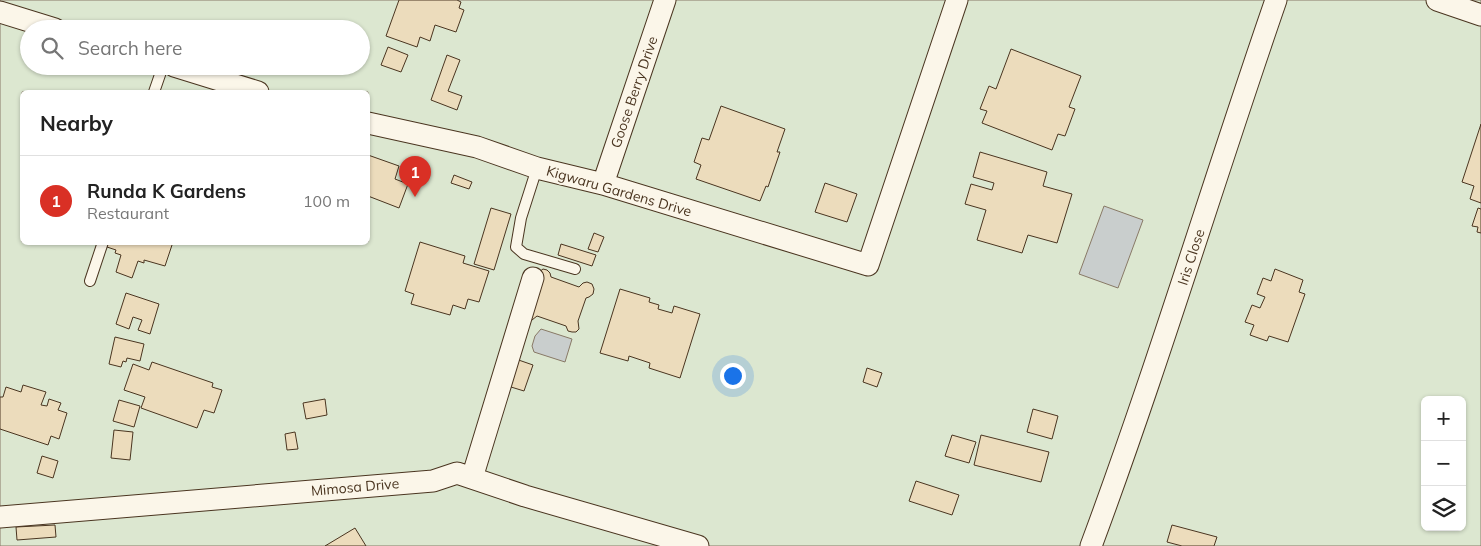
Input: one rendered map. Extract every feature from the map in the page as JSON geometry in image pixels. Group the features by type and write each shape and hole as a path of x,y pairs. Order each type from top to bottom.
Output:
{"street":[{"name":"Goose Berry Drive","path":"603,184 665,0"},
{"name":"Kigwaru Gardens Drive","path":"370,124 477,148 537,168 603,184 868,264 957,0"},
{"name":"Iris Close","path":"1091,546 1166,336 1276,0"},
{"path":"1437,0 1481,15"},
{"path":"0,12 26,20"},
{"path":"203,75 252,90"},
{"path":"472,478 533,278"},
{"name":"Mimosa Drive","path":"0,516 432,480 457,473 525,496 698,546"}],"lane":[{"path":"155,90 160,75"},
{"path":"537,168 521,218 516,247 524,254 575,269"},
{"path":"90,281 102,245"}],"green space":[{"path":"0,0 1481,0 1481,546 0,546"}],"shaded area":[{"path":"1104,206 1143,220 1118,288 1079,274"},
{"path":"541,329 572,339 565,362 534,352 532,346 535,336"}],"building":[{"path":"399,0 457,0 461,2 459,8 464,10 456,32 435,25 430,41 420,37 417,47 386,36"},
{"path":"388,47 408,55 401,72 381,65"},
{"path":"1011,49 1081,76 1069,107 1075,109 1065,136 1058,134 1052,150 982,123 987,111 980,109 989,86 996,89"},
{"path":"447,55 460,60 448,91 462,96 457,110 431,100"},
{"path":"721,106 785,129 777,152 780,152 768,187 766,186 760,201 696,179 701,165 694,162 702,138 709,140"},
{"path":"1481,124 1481,203 1470,199 1474,186 1462,182"},
{"path":"980,152 1047,172 1043,186 1072,194 1057,243 1028,235 1022,253 977,240 986,210 965,204 971,184 992,190 994,183 973,177"},
{"path":"370,156 399,166 395,179 408,184 399,208 370,197"},
{"path":"454,175 472,182 469,189 451,183"},
{"path":"825,183 857,194 847,222 815,212"},
{"path":"491,208 511,214 494,270 474,264"},
{"path":"1478,208 1481,209 1481,233 1477,232 1478,227 1472,226"},
{"path":"594,233 604,237 598,252 588,249"},
{"path":"420,242 465,256 463,263 489,271 479,302 468,299 465,309 453,305 450,315 411,304 414,294 405,291"},
{"path":"561,244 596,255 592,266 558,255"},
{"path":"172,245 165,266 144,260 144,263 138,261 132,278 116,272 121,255 115,253 116,250 104,246"},
{"path":"543,269 550,273 551,277 579,287 587,282 592,284 593,294 586,298 578,321 579,329 576,332 568,331 566,326 537,316 532,320 527,319 539,272"},
{"path":"1275,269 1303,280 1299,292 1305,294 1288,342 1269,336 1267,341 1250,335 1254,325 1245,322 1252,305 1260,308 1265,297 1257,294 1263,278 1271,281"},
{"path":"620,289 650,298 649,302 659,305 658,309 672,313 674,306 700,314 680,378 649,368 650,363 629,356 628,361 600,353"},
{"path":"126,293 159,304 150,334 138,330 142,320 133,317 129,329 116,324"},
{"path":"115,337 144,344 140,361 127,358 126,362 123,361 121,367 109,364"},
{"path":"507,356 533,365 524,391 498,383"},
{"path":"152,362 213,383 212,387 222,390 214,413 204,410 197,428 141,408 145,397 124,390 133,364 149,370"},
{"path":"867,368 882,373 877,387 863,382"},
{"path":"23,385 46,392 41,405 47,406 49,399 61,403 58,410 67,413 59,439 51,436 48,445 0,429 0,397 3,397 6,387 21,392"},
{"path":"325,399 327,415 306,419 303,403"},
{"path":"119,400 140,406 134,427 113,421"},
{"path":"1033,409 1058,416 1052,439 1027,432"},
{"path":"114,430 133,432 130,460 111,458"},
{"path":"295,432 298,449 287,450 285,434"},
{"path":"952,435 976,442 969,463 945,456"},
{"path":"981,435 1049,452 1041,482 974,465"},
{"path":"42,456 58,461 53,478 37,473"},
{"path":"916,481 959,495 952,515 909,501"},
{"path":"55,525 56,537 17,540 16,527"},
{"path":"1172,525 1217,537 1214,546 1182,546 1167,542"},
{"path":"355,528 366,546 325,546"}],"place":[{"name":"Runda K Gardens","path":"415,197"}]}
